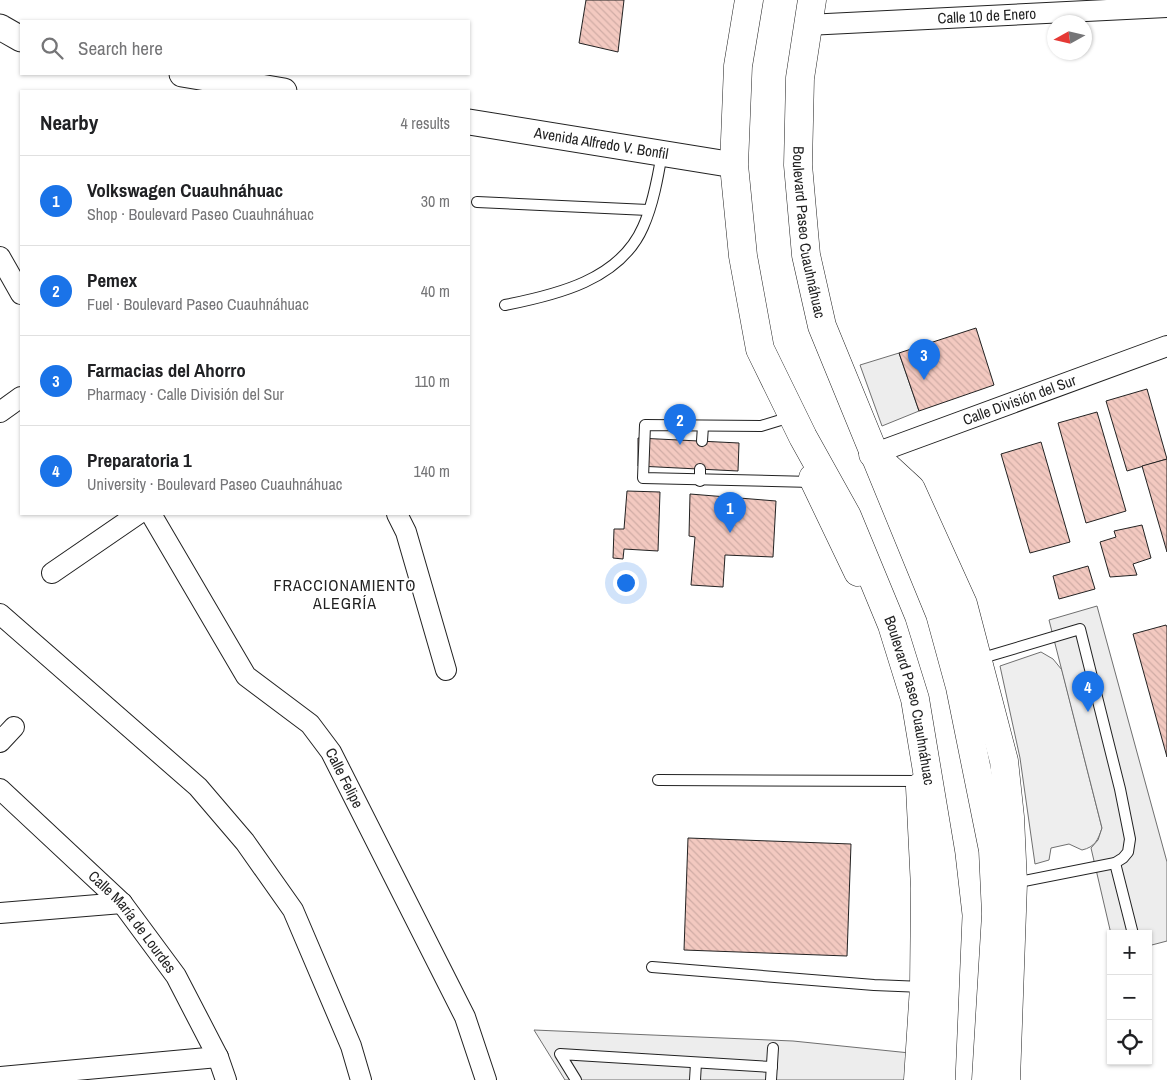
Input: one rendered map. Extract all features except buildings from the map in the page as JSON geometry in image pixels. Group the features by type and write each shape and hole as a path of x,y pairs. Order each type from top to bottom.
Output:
{"main road":[{"name":"Boulevard Paseo Cuauhnáhuac","path":"749,0 738,66 734,165 743,256 760,349 784,419 888,632 905,698 920,781 924,888 924,986 918,1080"},
{"name":"Boulevard Paseo Cuauhnáhuac","path":"809,13 800,78 798,165 806,255 822,326 940,614 960,687 993,850 996,914 986,1080"},
{"name":"Boulevard Paseo Cuauhnáhuac","path":"760,349 803,437 847,516 892,625 915,699 941,855 948,916 941,1080"},
{"name":"Boulevard Paseo Cuauhnáhuac","path":"873,454 912,489 963,604 1004,761 1010,817 1013,884 1006,1080"}],"street":[{"name":"Calle 10 de Enero","path":"809,13 1167,7"},
{"path":"0,27 20,38"},
{"path":"196,81 275,90"},
{"name":"Avenida Alfredo V. Bonfil","path":"470,122 734,165"},
{"path":"0,256 20,292"},
{"name":"Calle División del Sur","path":"873,454 1167,346"},
{"path":"0,412 20,398"},
{"path":"52,572 137,515"},
{"name":"Calle Felipe","path":"152,515 246,676 310,724 331,752 465,1017 486,1080"},
{"path":"398,515 406,532 446,670"},
{"path":"0,614 198,786 245,842 293,910 351,1046 361,1080"},
{"path":"0,742 14,727"},
{"name":"Calle María de Lourdes","path":"0,789 122,903 176,976 218,1057 226,1080"},
{"path":"0,914 122,903"},
{"path":"0,1077 218,1057"}],"lane":[{"path":"506,305 551,296 582,283 614,265 633,245 644,227 662,153"},
{"path":"477,202 648,210"},
{"path":"784,419 761,426 645,426 643,478 700,481 815,482"},
{"path":"702,441 703,426"},
{"path":"700,469 700,481"},
{"path":"979,660 1080,629 1120,789 1130,839 1128,852 1115,863 1013,884"},
{"path":"658,780 920,781"},
{"path":"1115,863 1132,930"},
{"path":"652,967 874,985 924,986"},
{"path":"770,1080 773,1048"},
{"path":"576,1080 560,1054 772,1067"},
{"path":"695,1080 696,1062"}],"shaded area":[{"path":"899,353 919,411 882,426 860,365"},
{"path":"1097,606 1167,862 1167,941 1152,945 1152,930 1110,930 1091,848 1098,840 1102,828 1049,620"},
{"path":"1041,652 1053,659 1062,670 1102,828 1097,839 1090,847 1082,850 1069,844 1051,848 1049,860 1035,864 1020,758 1000,666"},
{"path":"534,1030 793,1041 910,1053 908,1080 565,1080"}],"place":[{"name":"Farmacias del Ahorro","path":"924,380"},
{"name":"Pemex","path":"680,445"},
{"name":"Volkswagen Cuauhnáhuac","path":"730,533"},
{"name":"Preparatoria 1","path":"1088,712"}],"district":[{"name":"FRACCIONAMIENTO ALEGRÍA","path":"345,594"}]}
